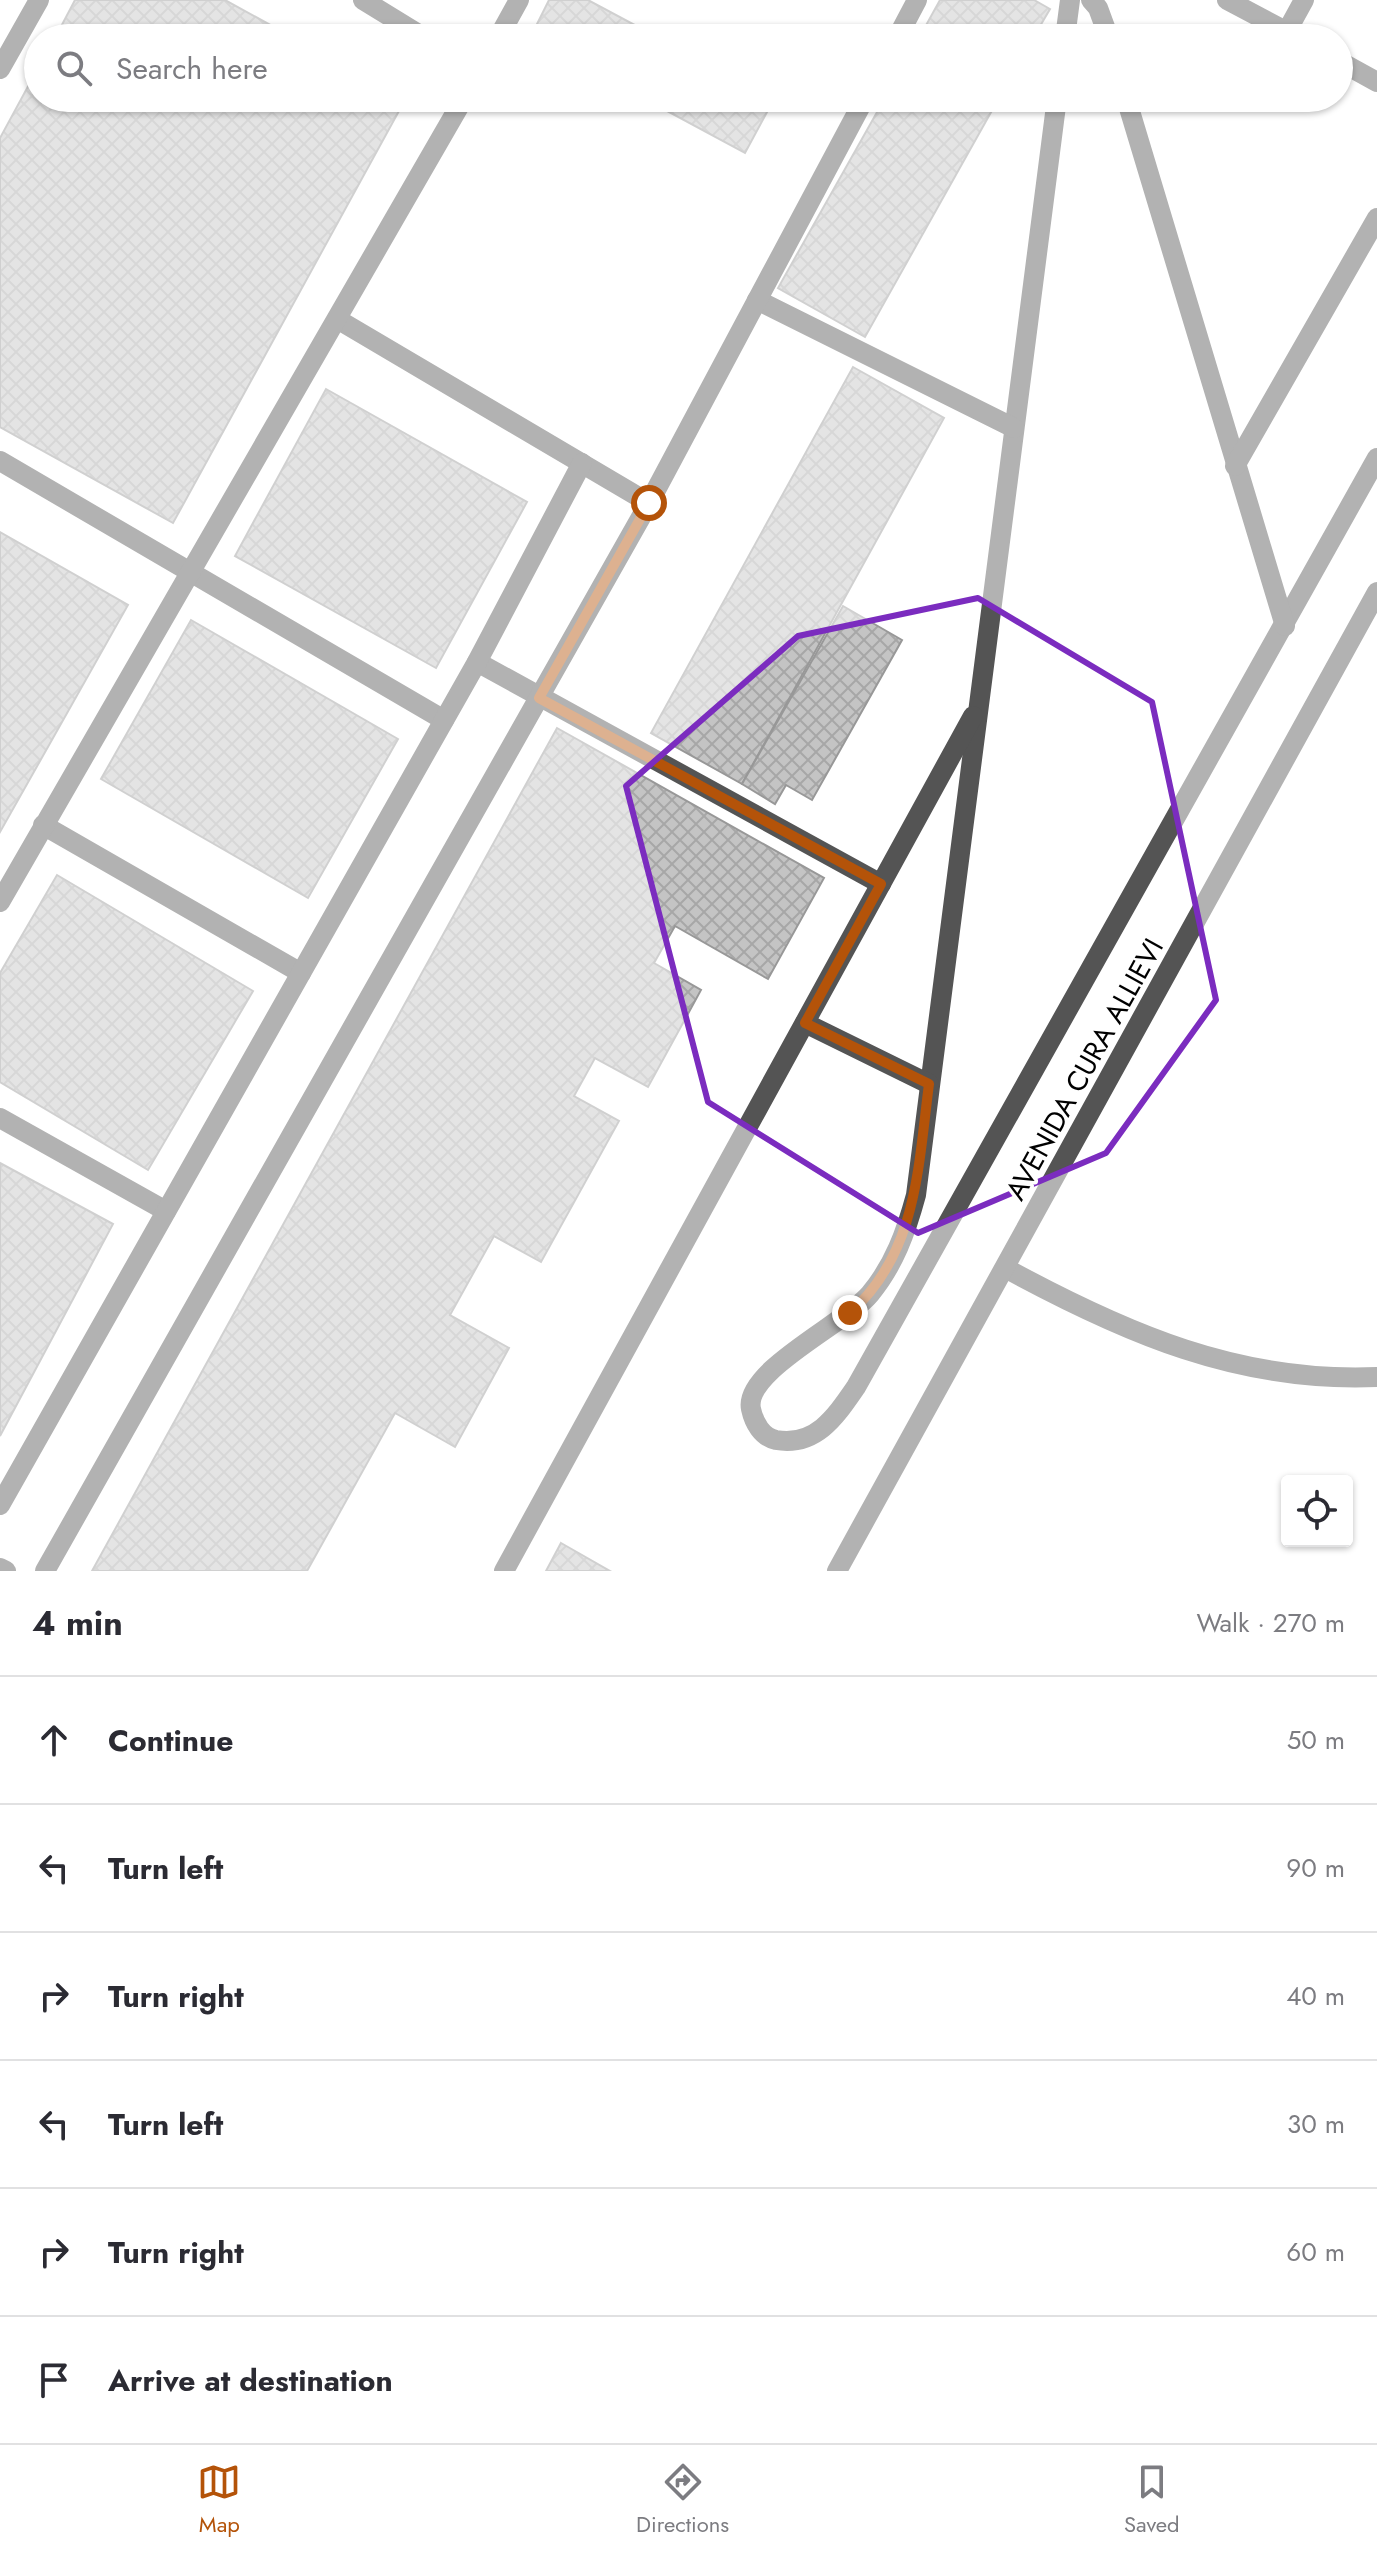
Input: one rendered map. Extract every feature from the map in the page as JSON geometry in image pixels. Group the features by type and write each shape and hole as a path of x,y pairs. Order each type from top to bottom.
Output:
{"street":[{"path":"25,24 39,0"},
{"path":"363,0 402,24"},
{"path":"506,24 519,0"},
{"path":"904,24 917,0"},
{"path":"1067,24 1070,0"},
{"path":"1091,0 1104,24"},
{"path":"1227,0 1272,24"},
{"path":"1296,24 1304,0"},
{"path":"0,69 24,27"},
{"path":"1353,69 1377,82"},
{"path":"0,902 456,112"},
{"path":"45,1571 649,503 858,112"},
{"path":"1055,112 916,1195 897,1253 868,1296 757,1384 750,1404 755,1422 769,1438 791,1442 814,1436 836,1415 856,1387 1377,458"},
{"path":"1130,112 1285,626"},
{"path":"1235,466 1377,218"},
{"path":"757,300 1014,428"},
{"path":"337,319 649,503"},
{"path":"0,461 444,720"},
{"path":"0,1505 477,662 582,463"},
{"name":"AVENIDA CURA ALLIEVI","path":"837,1571 1007,1269 1377,592"},
{"path":"477,662 881,884"},
{"path":"504,1571 978,706"},
{"path":"43,825 301,973"},
{"path":"805,1023 929,1084"},
{"path":"0,1118 166,1211"},
{"path":"1007,1269 1094,1316 1189,1351 1251,1368 1309,1377 1377,1377"},
{"path":"0,1568 6,1571"}],"highlighted area":[{"path":"978,598 1152,702 1216,1000 1106,1153 918,1233 708,1102 626,786 798,636"}],"building":[{"path":"75,0 225,0 269,24 62,24"},
{"path":"549,0 588,0 633,24 537,24"},
{"path":"940,0 1034,0 1050,9 1041,24 927,24"},
{"path":"24,94 24,112 398,112 173,523 0,427 0,138"},
{"path":"669,112 767,112 745,153"},
{"path":"877,112 991,112 865,337 778,288"},
{"path":"853,367 944,418 742,784 651,733"},
{"path":"326,389 527,502 436,668 235,556"},
{"path":"0,532 128,605 0,832"},
{"path":"843,606 902,640 812,800 786,785 775,804 742,784"},
{"path":"191,620 398,739 308,898 101,779"},
{"path":"557,728 824,878 768,979 675,926 654,963 701,990 648,1087 595,1058 574,1096 619,1121 541,1262 494,1236 450,1315 509,1348 455,1447 395,1413 307,1571 92,1571"},
{"path":"57,875 253,991 148,1170 0,1082 0,973"},
{"path":"0,1163 113,1224 0,1436"},
{"path":"561,1543 610,1571 546,1571"}],"route":[{"path":"649,503 539,698 881,884 805,1023 929,1084 916,1195 907,1226 885,1274 850,1313"}]}
